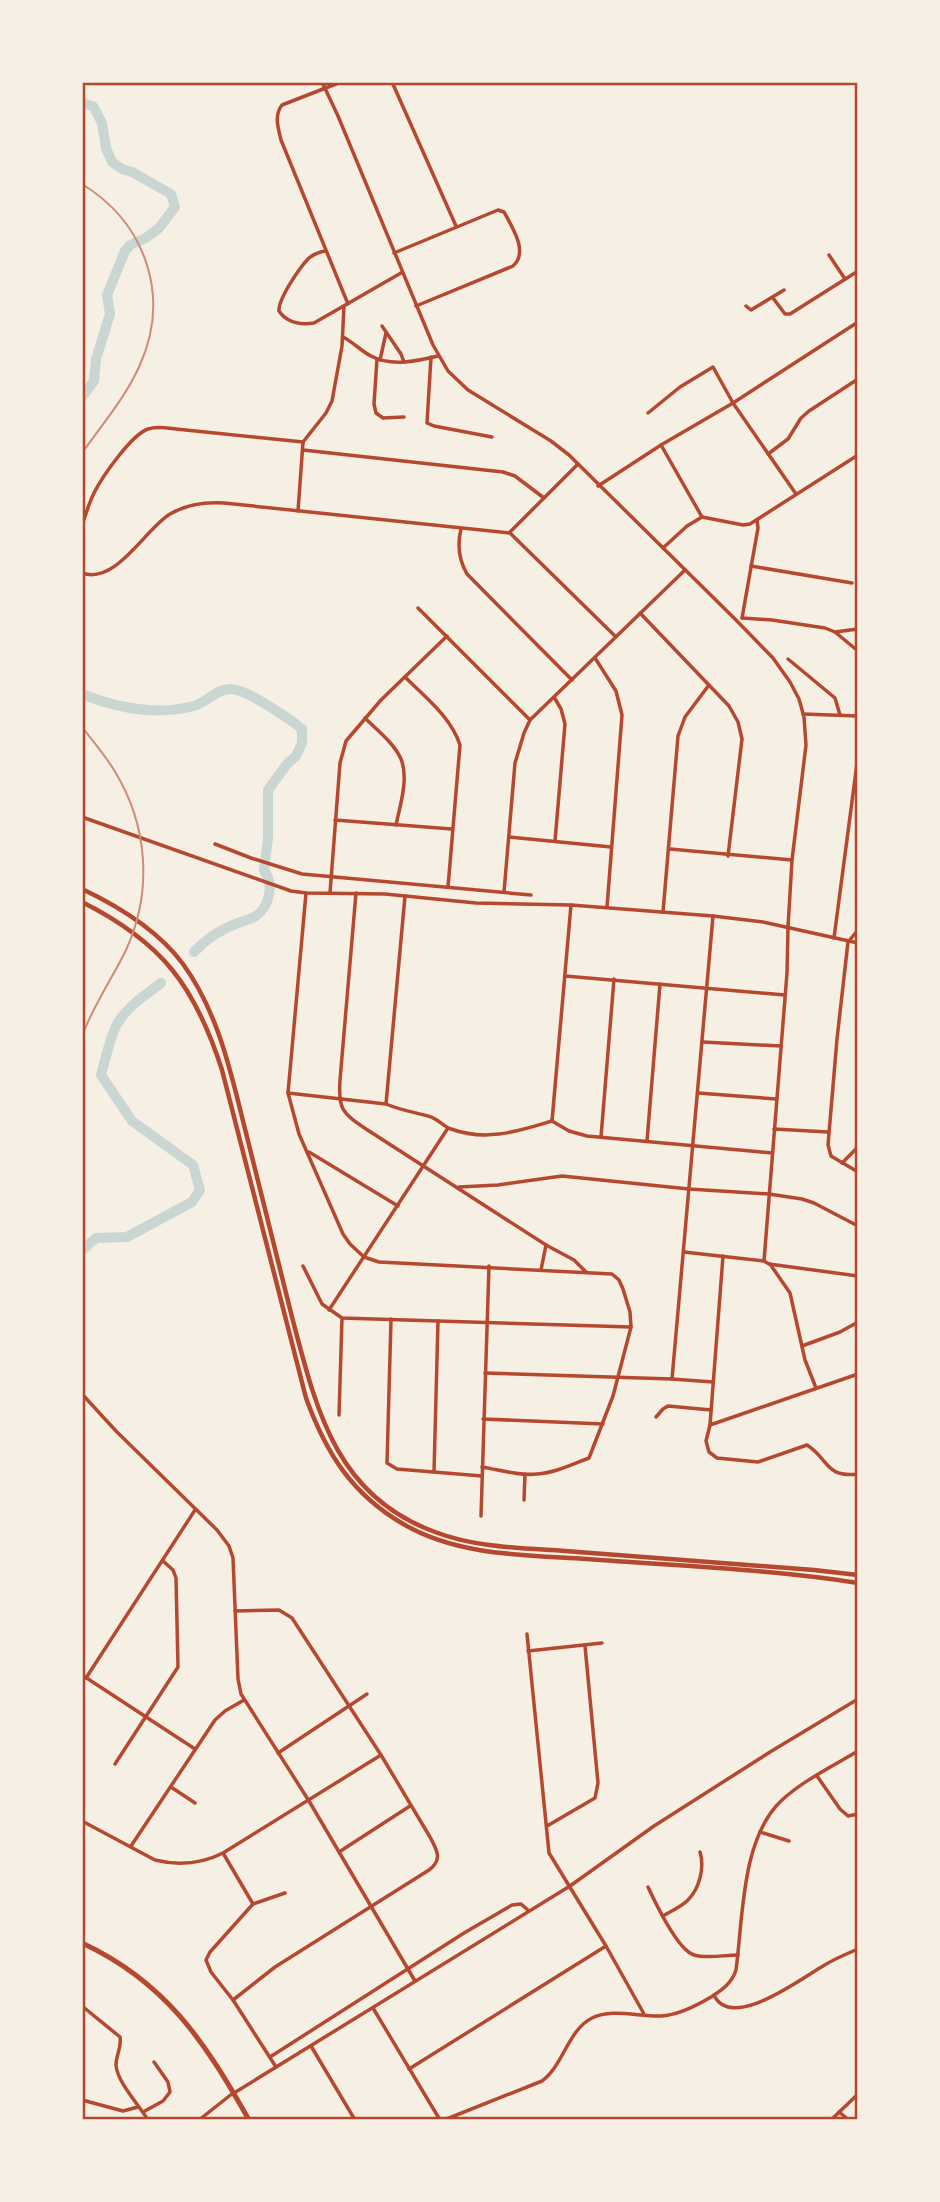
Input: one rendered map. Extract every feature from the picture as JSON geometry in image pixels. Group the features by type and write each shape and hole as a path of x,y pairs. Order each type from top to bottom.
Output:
{"main road":[{"path":"82,889 121,909 152,931 181,962 195,982 218,1032 229,1069 309,1381 322,1421 334,1447 368,1490 389,1508 436,1533 492,1545 858,1575"},
{"path":"82,902 113,918 146,942 171,968 193,998 205,1023 222,1070 314,1420 324,1443 346,1477 364,1496 407,1527 433,1538 486,1551 814,1577 858,1583"},
{"path":"82,1943 120,1963 159,1994 194,2031 249,2120"}],"street":[{"path":"322,82 401,273 438,356 453,377 468,390 551,441 578,464 736,620 782,670 799,699 806,747 788,903 785,995 764,1261"},
{"path":"298,511 303,442 330,408 346,305 281,140 277,120 282,105 341,82"},
{"path":"393,82 456,226"},
{"path":"393,253 498,210 504,212 509,221 520,247 521,254 517,264 416,306"},
{"path":"325,251 314,254 300,270 280,303 279,312 289,321 307,324 322,320 401,273"},
{"path":"829,255 845,279"},
{"path":"772,298 785,314 790,314 858,271"},
{"path":"746,306 751,310 785,290"},
{"path":"598,486 858,322"},
{"path":"383,326 404,362"},
{"path":"386,331 378,359 374,404 376,414 383,418 404,417"},
{"path":"342,336 378,359 404,362 438,356"},
{"path":"431,358 427,423 492,437"},
{"path":"648,413 680,387 713,367 733,403 796,494"},
{"path":"768,454 788,439 801,418 809,411 858,379"},
{"path":"82,525 101,482 138,434 148,429 155,427 303,442"},
{"path":"662,445 702,517"},
{"path":"303,450 503,472 515,476 544,498"},
{"path":"663,548 687,526 702,517 743,525 757,520 858,455"},
{"path":"510,533 578,464"},
{"path":"82,573 91,576 117,565 161,521 200,503 224,503 510,533 615,636"},
{"path":"742,618 758,528 757,520"},
{"path":"461,529 459,546 467,574 572,680"},
{"path":"751,566 852,583"},
{"path":"504,892 515,763 530,720 685,570"},
{"path":"418,608 530,720"},
{"path":"639,613 729,706 741,731 728,856"},
{"path":"736,620 772,620 825,628 835,632 858,651"},
{"path":"835,632 858,629"},
{"path":"330,893 341,756 346,741 365,718 447,636"},
{"path":"595,658 616,691 622,715 607,907"},
{"path":"788,659 835,698 840,715"},
{"path":"405,677 444,717 457,737 460,754 449,887"},
{"path":"663,912 678,736 685,717 709,685"},
{"path":"554,697 565,724 555,841"},
{"path":"803,714 858,716"},
{"path":"365,718 396,751 403,766 403,785 396,825"},
{"path":"834,938 858,756"},
{"path":"853,799 858,795"},
{"path":"82,817 271,885 306,893 356,893 476,903 607,907 713,916 789,928 858,943"},
{"path":"335,820 452,830"},
{"path":"509,837 612,847"},
{"path":"215,844 302,874 531,895"},
{"path":"670,849 792,860"},
{"path":"306,893 288,1093 292,1114 349,1244 363,1257 379,1262 612,1274 619,1280 631,1312 631,1327 617,1377 603,1424 589,1458 551,1472 526,1474 482,1466"},
{"path":"356,893 338,1099 343,1111 355,1122 546,1245 574,1260 586,1272"},
{"path":"386,1104 405,896"},
{"path":"552,1121 571,905"},
{"path":"672,1379 713,916"},
{"path":"858,930 848,942 829,1132 830,1153 858,1172"},
{"path":"565,976 785,995"},
{"path":"601,1137 614,979"},
{"path":"647,1141 660,984"},
{"path":"702,1041 781,1046"},
{"path":"288,1093 386,1104 432,1117 448,1128 474,1135 492,1136 552,1121 569,1131 601,1137 772,1153"},
{"path":"697,1093 776,1099"},
{"path":"329,1310 448,1128"},
{"path":"774,1129 829,1132"},
{"path":"842,1163 858,1147"},
{"path":"307,1151 398,1206"},
{"path":"458,1188 555,1176 769,1194 814,1203 858,1226"},
{"path":"541,1270 546,1245"},
{"path":"684,1252 764,1261 769,1264 790,1293 802,1346 816,1388"},
{"path":"723,1256 707,1447 709,1452 718,1458 758,1462 807,1445 833,1471 843,1475 858,1474"},
{"path":"769,1264 858,1276"},
{"path":"303,1266 320,1300 342,1318 631,1327"},
{"path":"481,1516 489,1266"},
{"path":"340,1415 342,1318"},
{"path":"391,1319 387,1463 397,1469 482,1476"},
{"path":"434,1472 439,1321"},
{"path":"802,1346 841,1332 858,1322"},
{"path":"485,1373 713,1382"},
{"path":"710,1425 858,1374"},
{"path":"82,1394 229,1546 233,1558 238,1679 244,1700 309,1801 415,1981"},
{"path":"656,1417 668,1406 712,1410"},
{"path":"483,1419 603,1424"},
{"path":"524,1500 526,1474"},
{"path":"195,1510 84,1677 195,1749"},
{"path":"116,1764 176,1672 179,1660 176,1578 173,1570 163,1561"},
{"path":"233,2000 275,1967 372,1908 437,1863 437,1850 381,1755 289,1615 274,1609 235,1611"},
{"path":"527,1634 551,1858 645,2015"},
{"path":"528,1651 602,1643"},
{"path":"547,1826 589,1802 597,1794 585,1646"},
{"path":"278,1753 367,1693"},
{"path":"199,2120 233,2093 570,1886 654,1826 858,1699"},
{"path":"131,1846 220,1714 244,1700"},
{"path":"373,2008 442,2120 542,2081 552,2072 578,2031 594,2017 665,2016 681,2012 714,1995 733,1978 751,1857 768,1818 779,1802 858,1751"},
{"path":"82,1821 162,1862 201,1863 223,1853 381,1755"},
{"path":"817,1776 840,1810 848,1816 858,1814"},
{"path":"171,1787 195,1803"},
{"path":"339,1852 410,1806"},
{"path":"760,1832 789,1841"},
{"path":"663,1916 682,1905 693,1893 702,1869 700,1852"},
{"path":"223,1853 253,1904"},
{"path":"648,1887 681,1945 691,1954 738,1955"},
{"path":"276,2067 233,2000 208,1967 207,1956 253,1904 285,1893"},
{"path":"270,2057 512,1905 521,1904 529,1911"},
{"path":"409,2069 606,1946"},
{"path":"714,1995 725,2007 757,2004 858,1949"},
{"path":"82,2006 120,2036 121,2047 116,2067 148,2120"},
{"path":"311,2046 355,2120"},
{"path":"143,2112 163,2101 170,2092 168,2082 154,2062"},
{"path":"831,2120 858,2094"},
{"path":"82,2100 123,2111 138,2107"},
{"path":"839,2112 849,2120"}],"waterway":[{"path":"82,103 93,106 102,123 106,148 112,162 171,194 175,207 159,228 130,245 125,251 107,295 110,314 96,359 94,381 82,397"},
{"path":"82,694 123,707 165,710 194,706 222,691 232,689 258,699 302,729 302,743 296,756 268,790 268,838 264,870 270,888 265,907 254,917 215,934 194,952"},
{"path":"82,1250 96,1238 127,1237 192,1202 200,1190 193,1165 132,1121 101,1075 120,1019 136,1002 161,983"}],"railway":[{"path":"82,184 123,220 137,241 147,265 152,289 153,315 139,367 120,401 82,453"},
{"path":"82,727 110,764 125,791 134,813 143,858 143,882 135,928 82,1036"}]}
